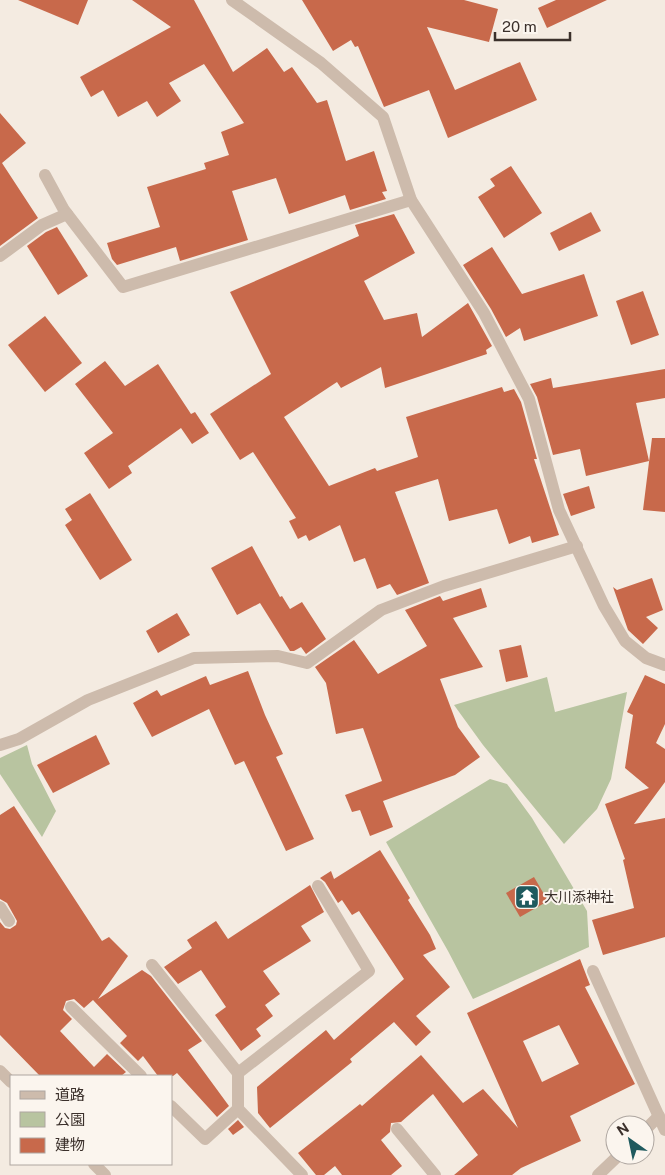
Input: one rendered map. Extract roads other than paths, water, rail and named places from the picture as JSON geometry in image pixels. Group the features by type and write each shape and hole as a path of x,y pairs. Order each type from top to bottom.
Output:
{"street":[{"path":"232,0 322,64 383,117 412,200 484,313 528,399 559,510 604,606 625,641 646,658 665,665"},
{"path":"45,176 67,214 123,287 412,200"},
{"path":"0,256 42,225 67,214"},
{"path":"0,745 19,739 88,700 194,658 278,656 308,663 381,610 444,586 577,546"},
{"path":"238,1073 369,971 318,886"},
{"path":"0,907 9,921"},
{"path":"152,965 238,1073 238,1109 302,1175"},
{"path":"593,971 665,1130"},
{"path":"71,1007 140,1075"},
{"path":"0,1070 10,1081"},
{"path":"172,1107 205,1139 238,1109"},
{"path":"655,1120 659,1116"},
{"path":"397,1129 435,1175"},
{"path":"95,1165 105,1175"},
{"path":"598,1175 608,1165"}],"place":[{"name":"大川添神社","path":"527,897"}]}
